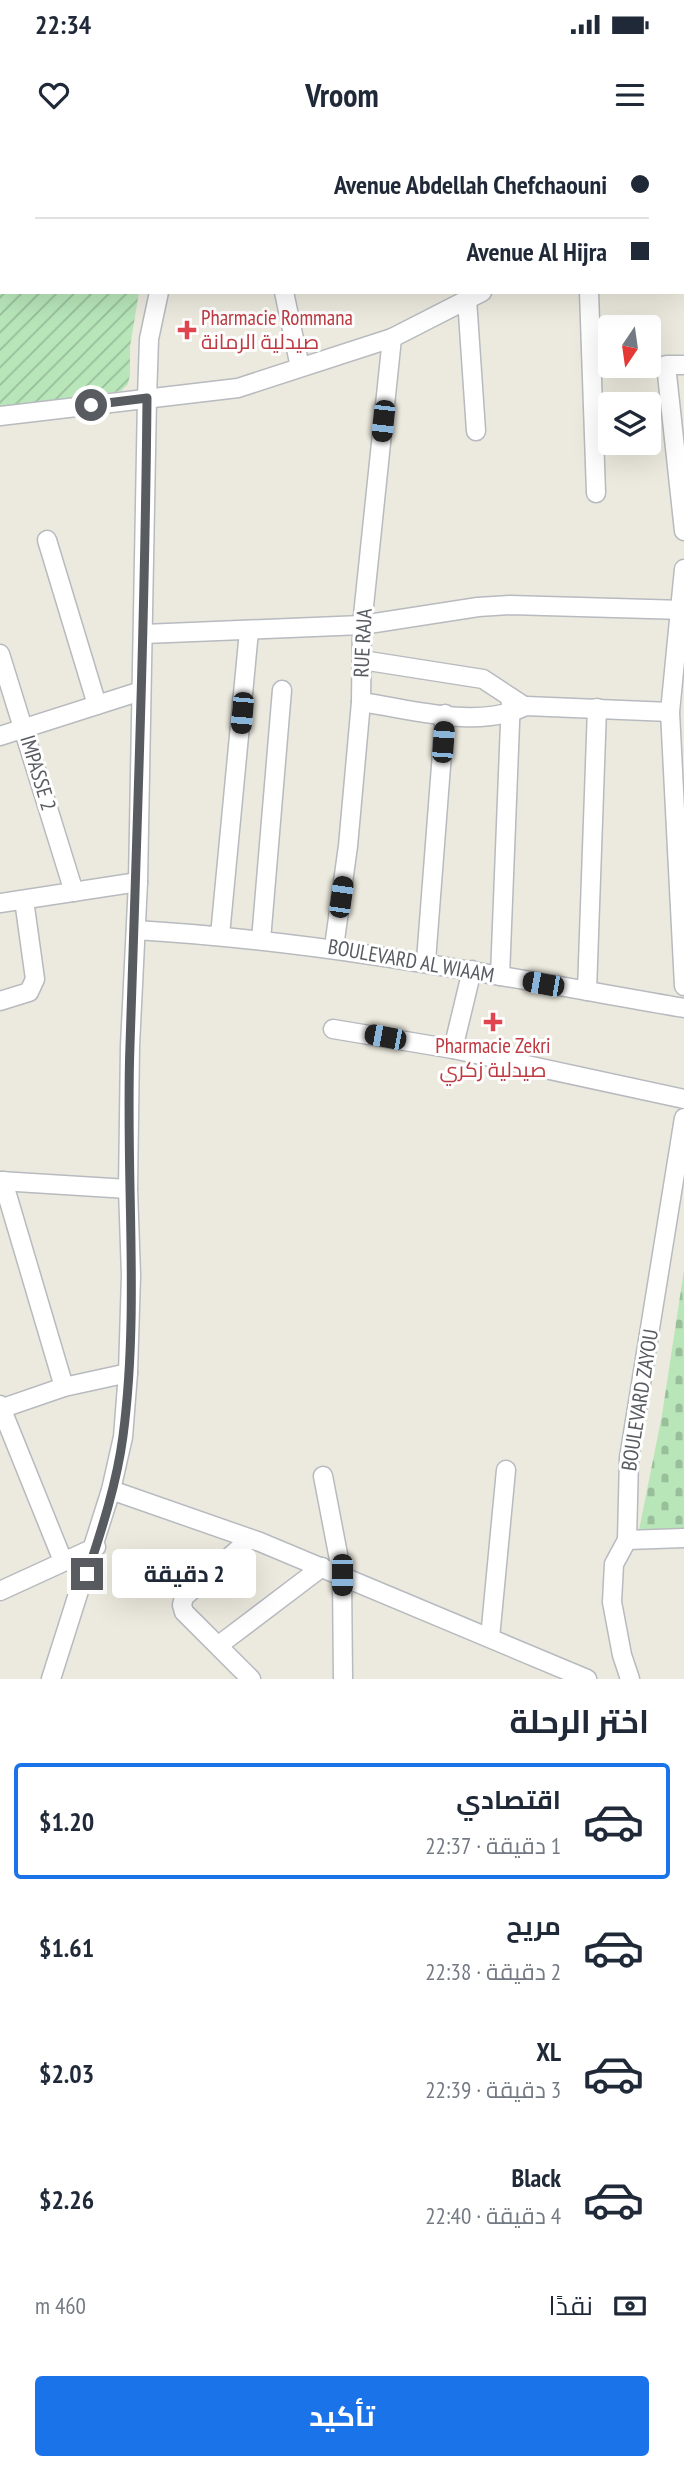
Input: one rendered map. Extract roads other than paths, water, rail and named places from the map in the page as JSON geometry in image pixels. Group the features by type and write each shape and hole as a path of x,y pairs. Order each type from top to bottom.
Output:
{"street":[{"path":"51,1679 96,1547 111,1490 123,1437 128,1373 131,1275 128,1189 130,1046 138,882 147,398 149,339 159,294"},
{"path":"284,294 300,367"},
{"path":"589,294 596,493"},
{"path":"0,416 228,390 344,356 392,338 474,296 475,431"},
{"name":"RUE RAJA","path":"334,947 360,702 362,625 392,338"},
{"path":"675,365 684,531"},
{"path":"47,540 97,705"},
{"path":"684,569 683,610 670,712 684,986"},
{"path":"144,634 362,625 478,607 510,605 683,610"},
{"path":"220,935 249,631"},
{"name":"IMPASSE 2","path":"0,654 74,892"},
{"path":"362,660 482,679 516,706"},
{"path":"261,940 282,690"},
{"path":"0,736 141,691"},
{"path":"360,702 484,717 516,706 670,712"},
{"path":"500,976 516,706"},
{"path":"587,991 597,708"},
{"path":"426,961 445,714"},
{"path":"0,903 138,882"},
{"path":"0,1001 29,992 35,979 24,900"},
{"name":"BOULEVARD AL WIAAM","path":"136,930 220,935 334,947 426,961 684,1009"},
{"path":"453,1049 472,970"},
{"path":"334,1029 453,1049 684,1099"},
{"name":"BOULEVARD ZAYOU","path":"630,1679 622,1655 612,1602 614,1564 627,1540 629,1458 684,1118"},
{"path":"64,1387 2,1181 128,1189"},
{"path":"63,1561 0,1408 64,1387 128,1373"},
{"path":"490,1637 506,1469"},
{"path":"323,1476 342,1575 343,1679"},
{"path":"111,1490 322,1567 587,1679"},
{"path":"627,1540 684,1538"},
{"path":"250,1539 184,1597 182,1605 184,1612 251,1679"},
{"path":"0,1591 96,1547"},
{"path":"219,1645 322,1567"}],"place":[{"name":"Pharmacie Rommana صيدلية الرمانة","path":"187,330"},
{"name":"Pharmacie Zekri صيدلية زكري","path":"493,1022"}]}
